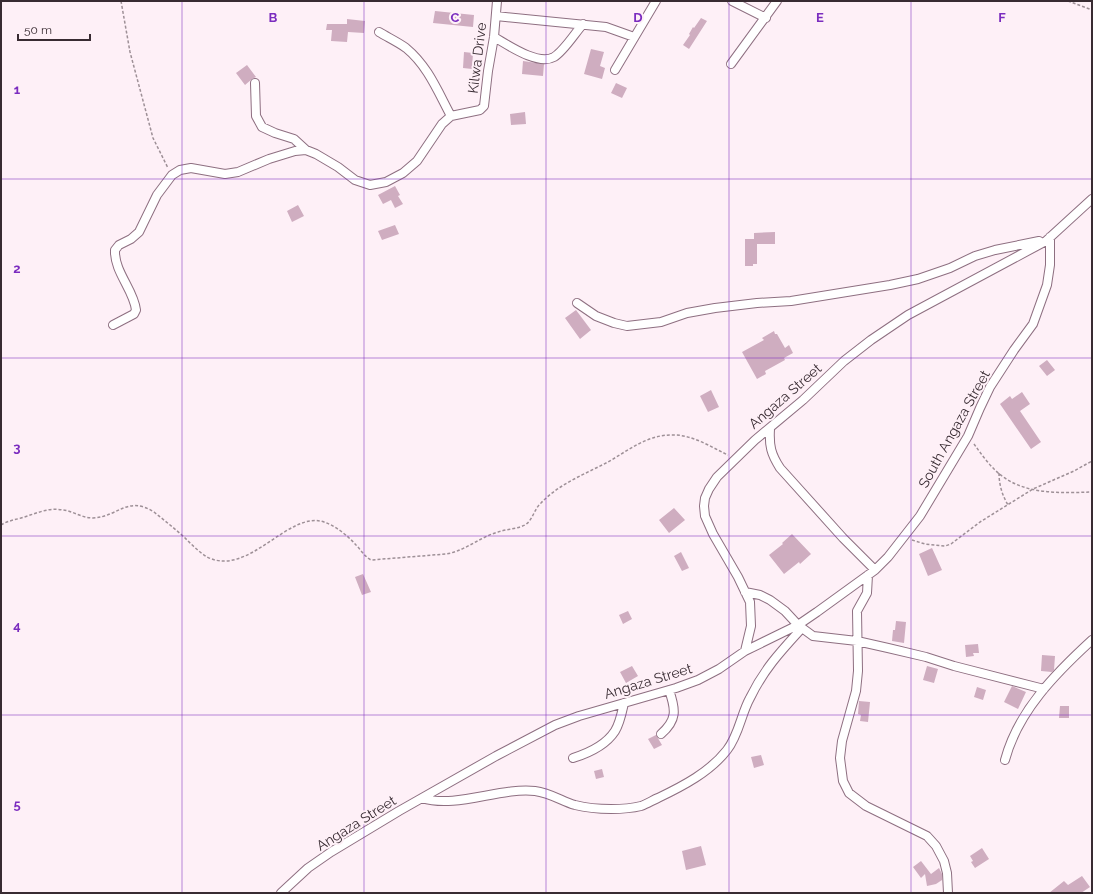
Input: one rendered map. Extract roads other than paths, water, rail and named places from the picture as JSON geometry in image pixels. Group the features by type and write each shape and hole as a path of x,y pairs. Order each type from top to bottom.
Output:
{"street":[{"name":"Kilwa Drive","path":"451,116 480,110 484,106 494,37 497,1"},
{"path":"615,70 656,1"},
{"path":"732,1 766,18"},
{"path":"731,64 777,1"},
{"path":"496,16 606,27 634,37"},
{"path":"494,37 530,56 538,59 547,59 555,57 583,24"},
{"path":"255,83 256,116 262,126 275,133 294,139 306,150 333,164 355,180 370,185 386,182 403,173 418,161 442,124 451,116 430,75 416,58 405,47 379,32"},
{"path":"113,325 134,314 136,310 135,302 117,263 115,250 119,245 131,239 139,232 157,195 172,175 180,170 191,168 225,174 238,172 269,159 295,151 306,150"},
{"name":"Angaza Street","path":"280,893 308,868 331,852 496,756 555,725 579,716 698,680 719,669 745,650 751,626 750,602 738,577 713,534 705,516 704,506 709,489 717,477 735,458 803,400 844,361 877,336 908,315 1048,239 1092,199"},
{"path":"576,303 596,316 614,324 627,326 643,325 661,322 687,314 715,308 791,301 890,285 918,279 994,250 1048,239"},
{"name":"South Angaza Street","path":"745,650 800,626 871,572 888,557 924,509 968,436 990,387 1033,324 1047,285 1050,265 1048,239"},
{"path":"770,429 769,442 773,457 780,468 843,538 871,572 867,593 857,612 858,671 856,691 842,741 840,758 843,781 849,793 866,806 927,836 936,846 944,861 947,873 948,893"},
{"path":"745,592 760,595 770,600 813,636 857,641 926,657 954,666 1044,689"},
{"path":"422,798 428,800 456,800 521,790 537,791 552,795 575,805 593,808 611,809 642,806 672,792 716,763 728,749 759,681 800,626"},
{"path":"1005,760 1014,734 1032,705 1044,689 1092,640"},
{"path":"661,734 670,725 674,716 673,704 669,690"},
{"path":"573,758 596,748 615,730 624,703"}]}
